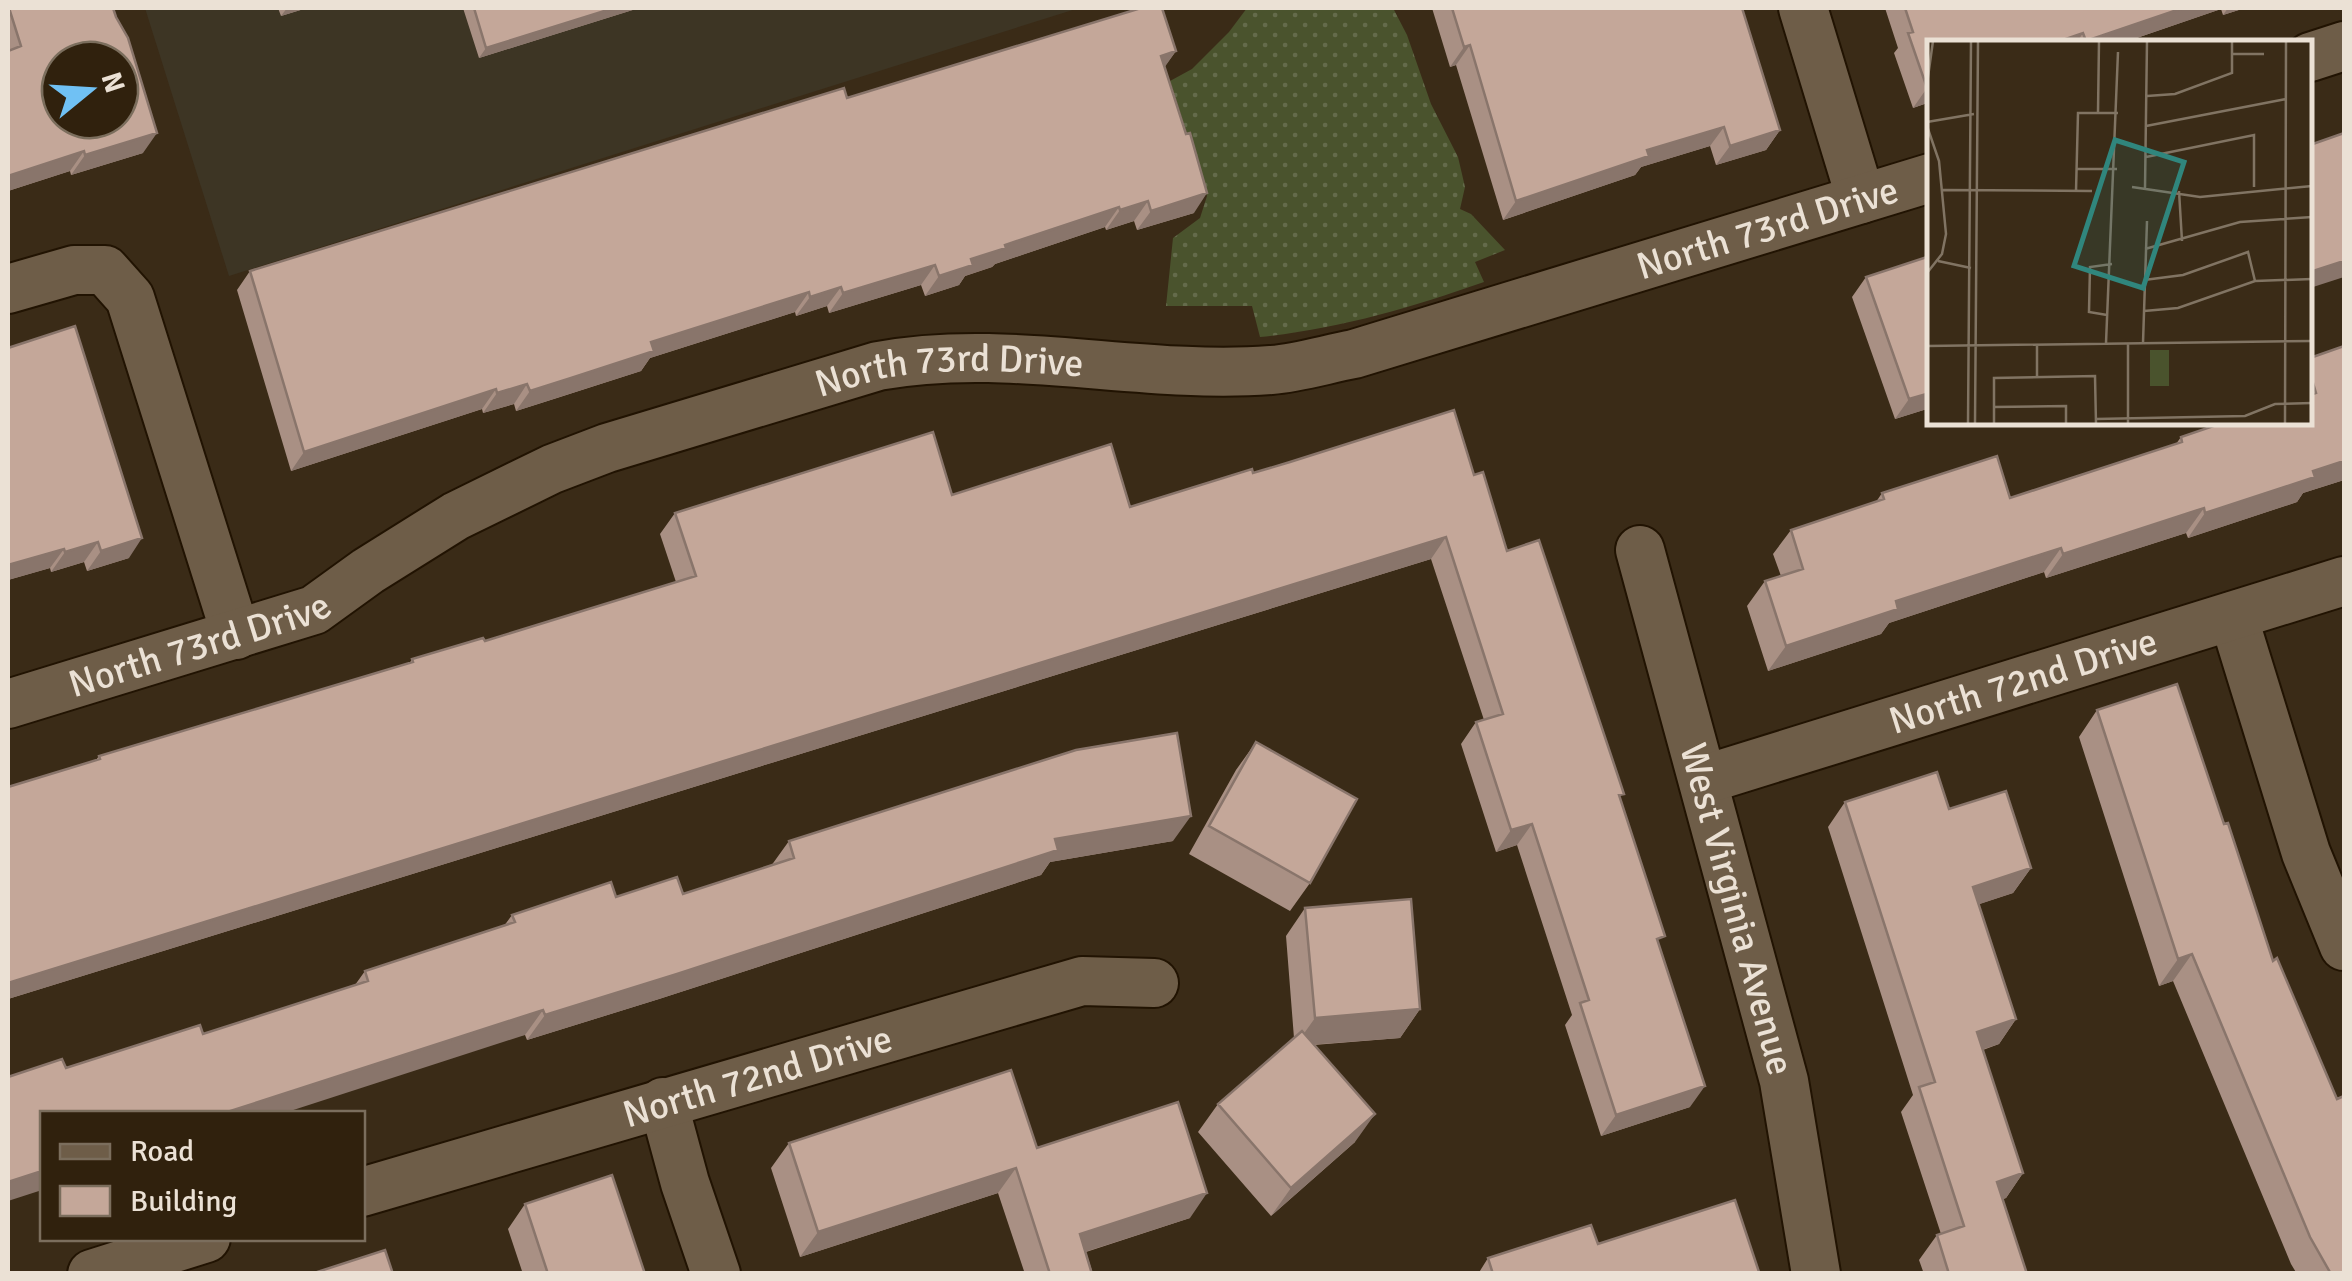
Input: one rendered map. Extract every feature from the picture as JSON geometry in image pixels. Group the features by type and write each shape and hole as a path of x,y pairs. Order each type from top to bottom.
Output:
{"street":[{"path":"1803,8 1861,198"},
{"path":"2312,56 2344,46"},
{"name":"North 73rd Drive","path":"8,704 314,610 456,516 552,469 607,448 878,366 920,358 977,357 1152,369 1272,370 1354,354 1927,179"},
{"path":"8,289 74,270 105,270 130,298 236,635"},
{"name":"West Virginia Avenue","path":"1640,550 1784,1081 1816,1274"},
{"name":"North 72nd Drive","path":"1703,780 2344,582"},
{"path":"2234,616 2306,853 2344,946"},
{"name":"North 72nd Drive","path":"365,1191 1082,981 1154,983"},
{"path":"662,1102 716,1274"},
{"path":"92,1274 150,1265 200,1241"}],"shaded area":[{"path":"145,8 1079,8 229,276"}],"green space":[{"path":"1247,8 1393,8 1407,35 1431,104 1458,157 1465,187 1460,209 1471,214 1505,250 1475,262 1484,282 1374,316 1260,337 1252,306 1166,306 1173,238 1200,218 1207,196 1170,81 1192,69"}],"building":[{"path":"9,8 113,8 129,40 40,40 40,140 134,140 85,155 84,151 8,176 8,51 21,46"},
{"path":"474,8 614,8 486,48"},
{"path":"1141,8 1162,8 1176,51 1161,56 1207,193 1151,211 1148,201 1120,210 1119,207 1005,245 1006,248 971,259 973,265 939,276 935,265 843,293 841,287 810,297 809,292 651,342 654,351 530,391 527,384 497,393 496,389 304,452 250,271 844,88 847,98"},
{"path":"1452,8 1742,8 1780,130 1730,146 1724,127 1647,150 1649,156 1516,201 1470,45 1464,47"},
{"path":"1905,8 2183,8 2089,40 2083,33 2063,40 1927,40 1927,88 1908,33 1913,32"},
{"path":"140,77 157,133 140,138"},
{"path":"2344,133 2344,261 2312,271 2312,144"},
{"path":"1927,257 1927,394 1909,399 1866,277"},
{"path":"75,326 142,538 101,551 98,542 8,565 8,348"},
{"path":"2344,346 2344,461 2313,471 2315,477 2063,554 2061,548 1896,601 1898,609 1786,646 1765,581 1803,569 1791,530 1884,499 1882,493 1997,456 2010,498 2182,442 2181,437 2216,425 2312,425 2312,394 2316,393 2312,357"},
{"path":"1454,410 1474,475 1483,472 1507,551 1539,540 1624,794 1619,795 1665,936 1657,939 1705,1086 1616,1115 1580,1003 1589,1000 1532,824 1511,830 1476,722 1503,714 1446,537 8,983 8,787 413,662 412,659 483,638 485,641 696,576 675,513 933,432 952,495 1111,444 1130,507"},
{"path":"2177,684 2273,961 2277,958 2337,1099 2344,1096 2344,1274 2331,1274 2310,1237 2192,954 2178,959 2097,710"},
{"path":"1177,733 1191,816 1055,839 1058,850 677,974 545,1015 543,1010 230,1111 40,1111 40,1172 8,1182 8,1077 62,1059 66,1068 200,1025 203,1034 368,981 365,971 515,922 512,915 611,882 616,897 677,877 683,894 794,858 789,841 1076,750"},
{"path":"1256,742 1357,799 1310,883 1209,826"},
{"path":"1937,772 1949,809 2006,791 2031,868 1973,887 2016,1019 1977,1032 2023,1173 1997,1182 2027,1274 1949,1274 1937,1235 1964,1226 1919,1087 1935,1082 1845,802"},
{"path":"1411,899 1420,1009 1315,1018 1305,908"},
{"path":"1302,1031 1375,1114 1291,1188 1218,1104"},
{"path":"1011,1070 1037,1148 1178,1102 1207,1193 1080,1234 1092,1274 1050,1274 1016,1168 818,1232 789,1143"},
{"path":"612,1175 645,1274 548,1274 525,1204"},
{"path":"1735,1200 1759,1272 1754,1274 1493,1274 1488,1258 1591,1225 1598,1244"},
{"path":"385,1250 393,1274 311,1274"}]}
